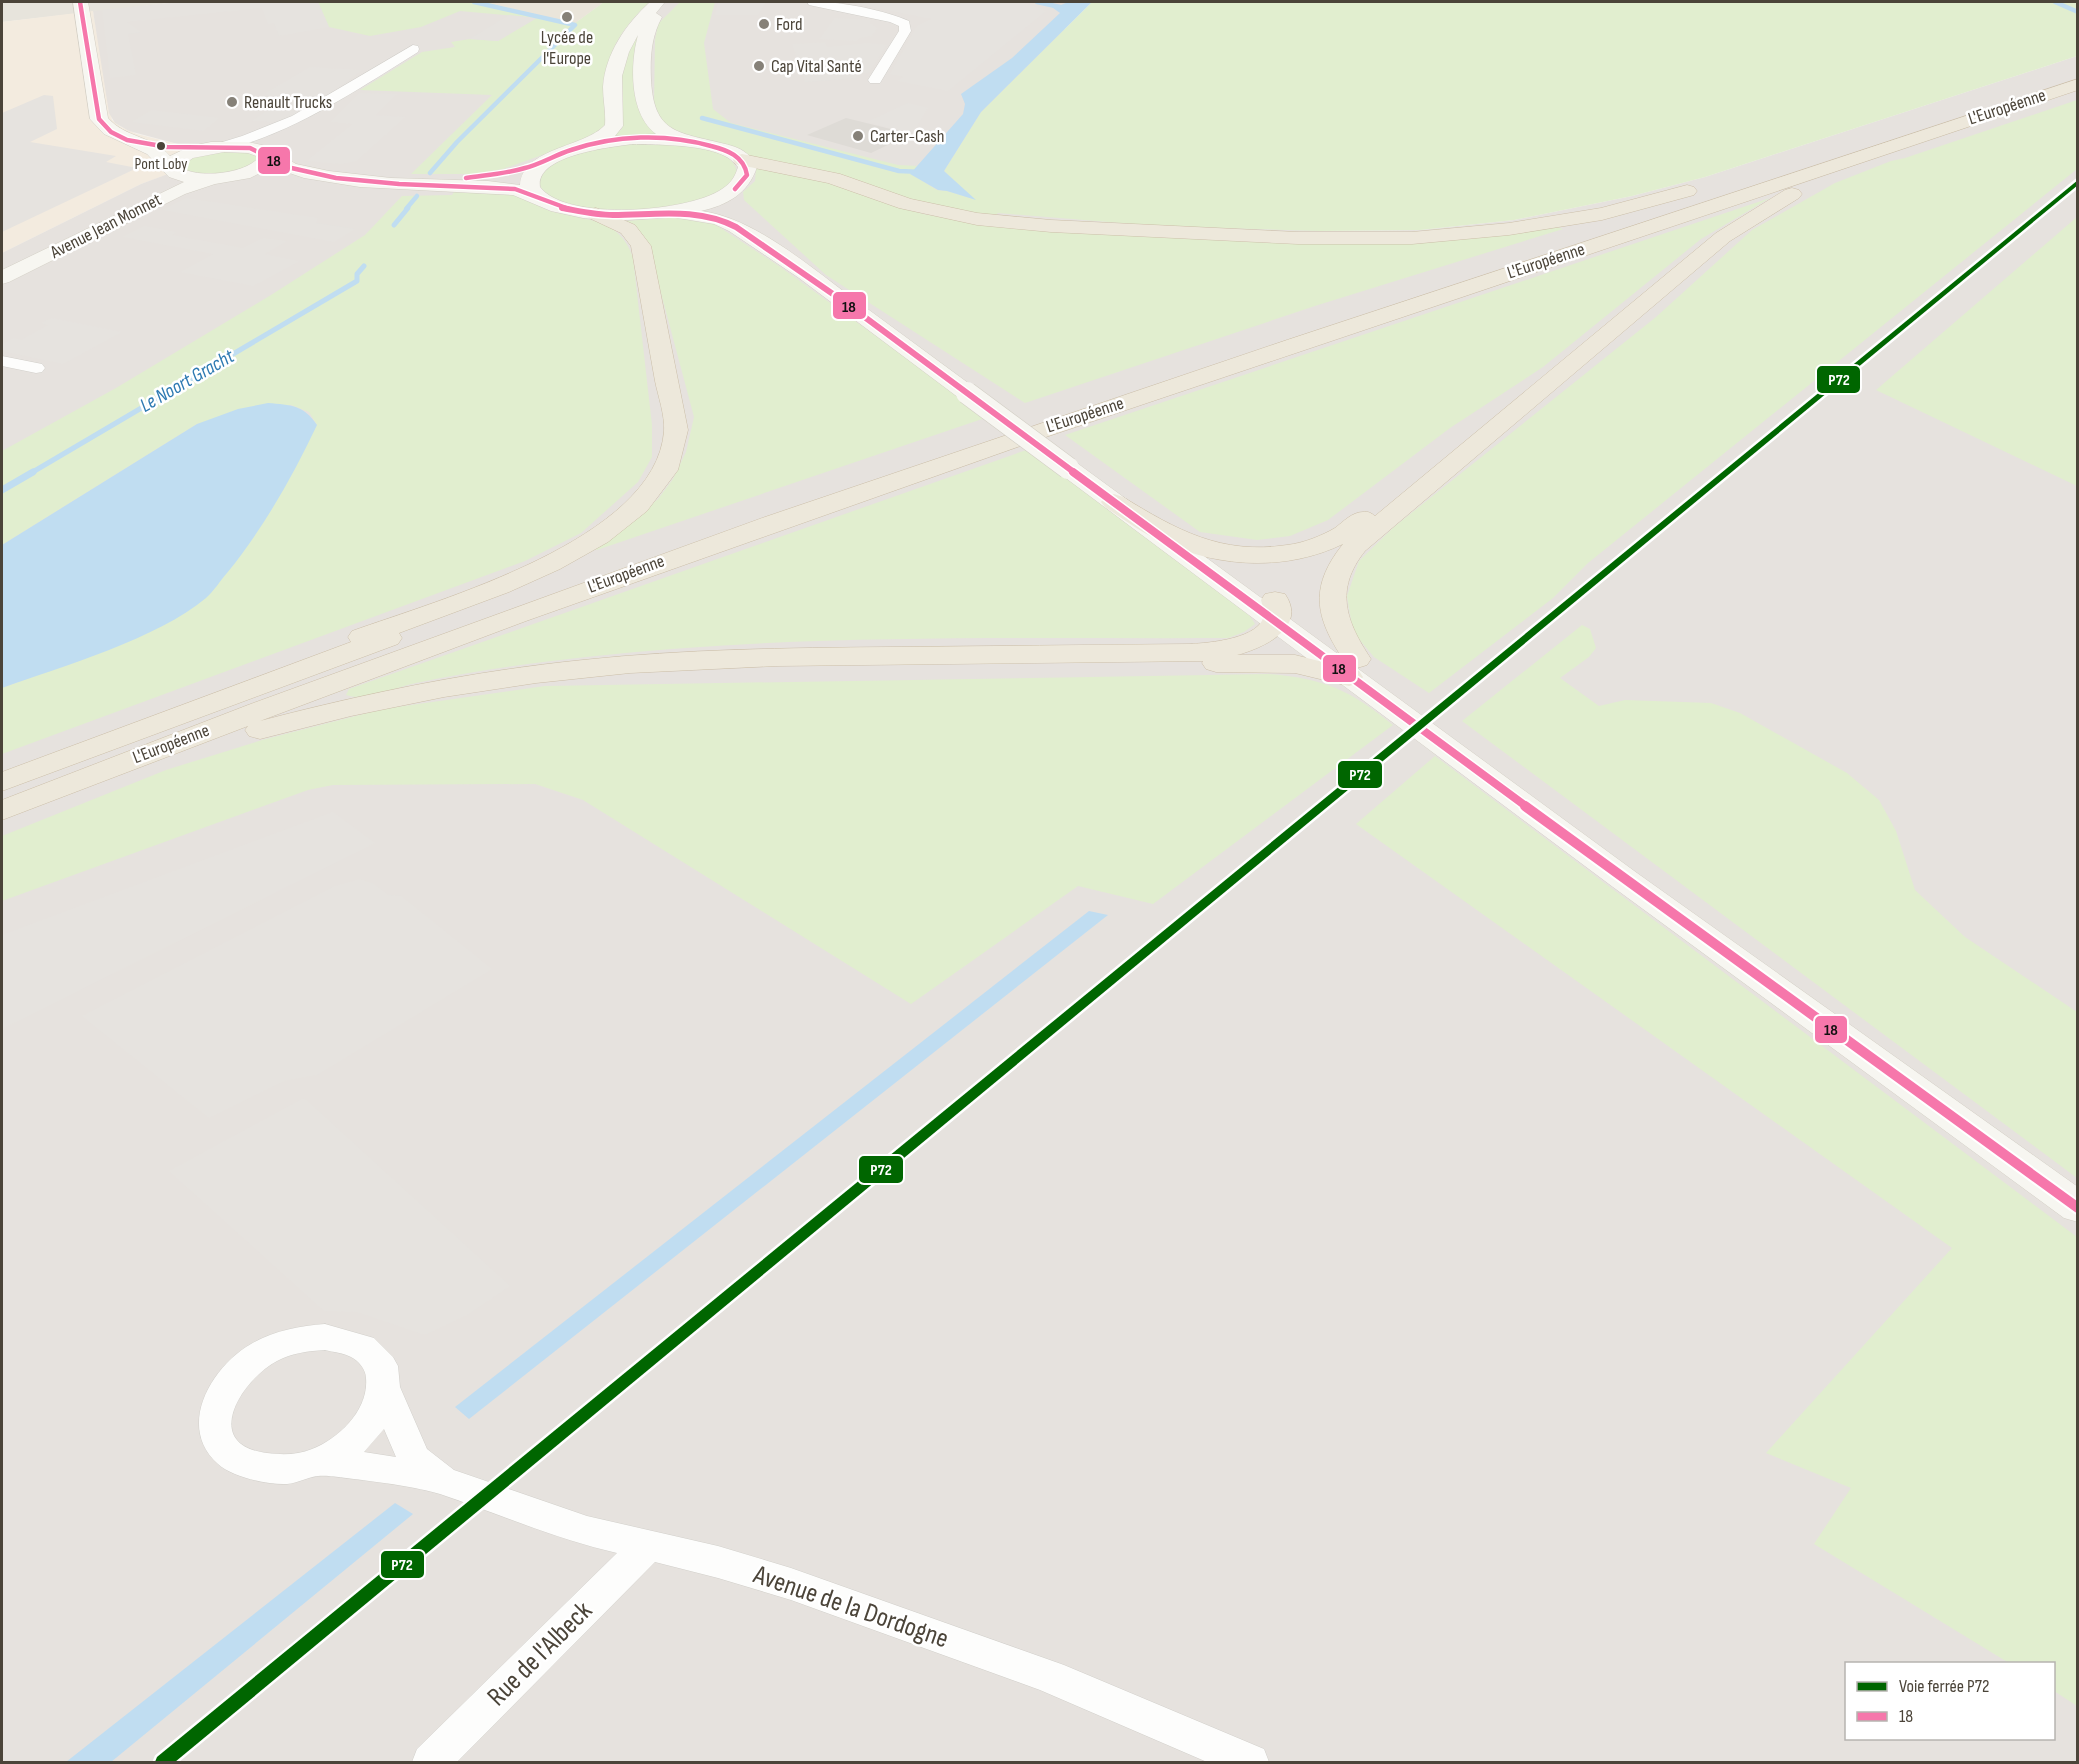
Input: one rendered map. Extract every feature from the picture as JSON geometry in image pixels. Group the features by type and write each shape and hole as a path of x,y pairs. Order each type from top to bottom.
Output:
{"highway":[{"name":"L'Européenne","path":"2,782 330,658 698,528 2078,70"},
{"name":"L'Européenne","path":"2,810 437,643 738,534 995,445 2078,84"},
{"path":"530,675 632,670 1250,663 1353,668 1332,605 1334,580 1345,557 1372,530 1723,237 1780,200 1854,165 2078,84"},
{"path":"1868,134 2002,95"},
{"path":"741,160 832,178 906,204 977,219 1051,226 1319,239 1412,238 1531,226 1621,210 1710,184"},
{"path":"2,782 362,637 532,572 590,542 642,502 656,486 670,462 676,438 675,422 641,246 628,229 596,214"},
{"path":"1114,502 1170,535 1199,546 1236,553 1268,555 1305,550 1334,541 1473,431 1581,355"},
{"path":"2,822 159,762 297,720 420,692 530,675 630,664 708,659 1203,652 1234,648 1250,642 1265,633 1275,611"}],"street":[{"path":"80,2 99,119 106,129 159,153 173,170 190,178 274,174 322,175"},
{"path":"373,182 448,180 506,171 544,163 605,136 614,126 612,83 619,58 635,28 658,2"},
{"path":"670,2 653,18 645,33 644,99 651,119 658,128 687,141"},
{"path":"813,2 890,18 905,24 905,31 875,80"},
{"path":"218,147 255,138 296,121 413,49"},
{"path":"223,178 260,168 267,161 279,136 296,121"},
{"path":"575,149 633,140 687,141 722,148 741,160 746,167 747,175 735,189 705,203 657,213"},
{"path":"133,141 173,147 249,147 287,167 322,175 373,182 510,189 536,196 565,209 596,214 657,213 710,217 730,224 977,392"},
{"name":"Avenue Jean Monnet","path":"2,267 169,182 174,161 185,155 218,147"},
{"path":"536,196 529,180 534,171 544,163"},
{"name":"Avenue Jean Monnet","path":"2,278 178,190 223,178"},
{"path":"735,189 734,196 740,204 815,273 1077,465 1199,546 1275,611"},
{"path":"2,361 36,368"},
{"path":"1077,465 1114,502 1275,611 1353,668 1876,1060 2078,1208"},
{"path":"336,1338 356,1343 371,1354 381,1368 385,1389 380,1408 369,1426 353,1443 320,1462 297,1468 262,1469 243,1463 228,1453 215,1431 215,1414 224,1388 256,1356 279,1345 302,1339 336,1338"},
{"name":"Avenue de la Dordogne","path":"385,1389 413,1457 420,1465 442,1480"},
{"name":"Avenue de la Dordogne","path":"320,1462 356,1465 442,1480 568,1525 764,1576 1086,1690 1250,1762"},
{"name":"Rue de l'Albeck","path":"431,1762 648,1546"}],"shaded area":[{"path":"2,2 179,2 2,22"},
{"path":"179,2 485,2 574,24 604,2 1092,2 1063,28 1320,231 1420,230 1514,220 1632,196 1705,177 2077,56 2077,1762 2,1762 2,253 141,184 219,155 129,131 115,123 109,113 93,11"},
{"path":"184,2 318,2 329,27 279,36 274,23 268,24 262,8 127,22 141,32 128,34 136,75 110,78 102,10"},
{"name":"Lycée de l'Europe","path":"485,2 604,2 574,24"},
{"path":"718,2 766,2 758,15 715,15"},
{"path":"847,2 1023,2 1046,11 948,91 897,81 904,77 890,74 917,26 931,19"},
{"path":"93,11 112,120 137,134 221,155 141,184 2,253 2,22"},
{"path":"509,15 537,18 498,41 470,39"},
{"path":"834,18 872,20 870,23 878,28 872,36 857,41 819,39"},
{"path":"825,42 828,47 868,43 887,45 870,72 856,75 857,78 805,82 792,44"},
{"path":"310,67 362,70 328,95 281,122 252,121 284,99 264,94"},
{"path":"360,93 398,94 376,115 406,117 357,161 341,164 306,161 352,124 331,122"},
{"path":"44,95 53,96 57,129 30,142 116,156 106,162 137,168 2,232 2,113"},
{"path":"908,103 928,108 913,134 867,122"},
{"path":"151,110 220,118 204,131 131,122"},
{"path":"187,198 318,218 316,223 355,229 334,242 163,210"},
{"path":"145,226 176,232 172,235 243,248 263,238 287,241 265,254 300,261 253,286 180,272 213,254 123,237"},
{"path":"52,318 122,332 63,364 2,351 2,344 13,338 21,340 48,325 41,323"},
{"path":"333,812 375,843 2,1029 2,935"},
{"path":"360,879 374,884 388,895 401,896 492,969 317,1075 284,1081 209,1118 82,1016 335,886"},
{"path":"304,1098 510,1286 467,1315 425,1335 357,1312 324,1311 169,1171"}],"green space":[{"path":"318,2 485,2 574,24 604,2 649,2 624,30 610,56 606,86 610,123 587,139 503,169 473,174 411,174 492,95 360,90 422,52 455,47 451,42 470,39 498,41 536,18 460,11 421,27 370,36 329,27"},
{"path":"680,2 715,2 704,43 713,109 731,123 898,165 919,166 911,174 937,190 974,199 944,171 981,112 1092,2 2077,2 2077,56 1705,177 1632,196 1514,220 1420,230 1320,231 1158,226 959,212 894,195 831,172 755,159 732,146 677,133 660,122 654,106 655,40 658,24"},
{"path":"639,31 635,73 637,98 647,122 657,134 608,138 622,129 621,65"},
{"path":"2077,100 2077,169 1588,563 1553,598 1429,693 1374,657 1353,632 1347,596 1359,561 1394,527 1656,317 1752,230 1835,183 1891,161"},
{"path":"655,142 718,152 735,166 737,176 721,192 705,199 657,209 601,210 576,206 555,199 542,189 540,184 540,179 546,170 570,155 598,147"},
{"path":"236,150 254,154 257,159 243,169 224,174 186,171 182,166 192,157"},
{"path":"756,168 822,179 923,214 953,219 1278,242 1351,244 1416,243 1554,226 1563,229 1318,305 1025,403 826,275 744,200 743,192 755,181"},
{"path":"456,189 506,190 554,212 601,223 620,235 627,245 633,258 652,425 652,457 638,482 581,533 525,561 2,754 2,688 127,642 317,425 309,412 291,405 197,424 2,545 2,451 116,388 271,295 365,235 402,196 452,195"},
{"path":"1770,198 1701,239 1543,367 1450,428 1328,520 1290,536 1257,540 1200,532 1065,435"},
{"path":"684,217 713,223 779,266 988,417 597,550 594,548 617,533 658,499 673,479 686,452 694,417 649,248 644,236 624,221"},
{"path":"2077,217 2077,486 1876,390"},
{"path":"1029,449 1250,616 1255,624 1244,632 1228,638 907,639 666,649 480,671 408,685 363,697 346,695 349,689"},
{"path":"1582,625 1590,629 1596,648 1589,657 1560,678 1599,706 1625,700 1711,703 1740,713 1847,773 1879,800 1896,831 1915,890 1965,937 2077,1012 2077,1178 1462,721"},
{"path":"1269,674 1306,679 1336,688 1363,703 1393,725 1153,904 1078,886 911,1004 583,800 535,784 333,785 308,790 2,901 2,836 166,770 262,740 383,709 545,686"},
{"path":"1435,756 2077,1237 2077,1706 2055,1692 2055,1662 2007,1662 1814,1544 1851,1488 1766,1453 1952,1248 1356,824"}],"water":[{"path":"1068,2 1092,2 981,112 944,171 976,200 938,190 910,174 963,114 965,104 961,94 1012,58 1060,13 1049,5 1061,5"},
{"path":"268,403 296,407 307,413 317,425 265,520 209,595 186,613 136,639 2,688 2,545 197,424 238,409"},
{"path":"1089,911 1108,915 469,1419 455,1407"},
{"path":"395,1503 413,1514 111,1762 66,1762"}],"building":[{"name":"Carter-Cash","path":"846,118 911,134 871,153 807,135"}],"waterway":[{"name":"Le Noort Gracht","path":"430,173 457,142 575,25 474,2"},
{"path":"1037,2 1060,7"},
{"path":"2055,2 2078,12"},
{"path":"702,118 899,171 922,172"},
{"name":"Le Noort Gracht","path":"406,209 417,196"},
{"name":"Le Noort Gracht","path":"394,225 408,208"},
{"name":"Le Noort Gracht","path":"31,473 357,281 357,274 364,266"},
{"name":"Le Noort Gracht","path":"2,490 33,472"}],"rail line":[{"name":"P72","path":"163,1762 2078,182"}],"transit line":[{"name":"18","path":"80,2 99,119 111,132 127,140 167,147 250,148 287,167 336,178 399,184 515,189 559,207 582,212 611,215 684,213 720,219 736,227 843,301 1625,880 2078,1208"},
{"name":"18","path":"466,178 525,168 589,145 646,137 702,143 730,152 744,165 747,175 735,189"}],"place":[{"name":"Lycée de l'Europe","path":"567,17"},
{"name":"Ford","path":"764,24"},
{"name":"Cap Vital Santé","path":"759,66"},
{"name":"Renault Trucks","path":"232,102"},
{"name":"Carter-Cash","path":"858,136"},
{"name":"Pont Loby","path":"161,146"}]}
